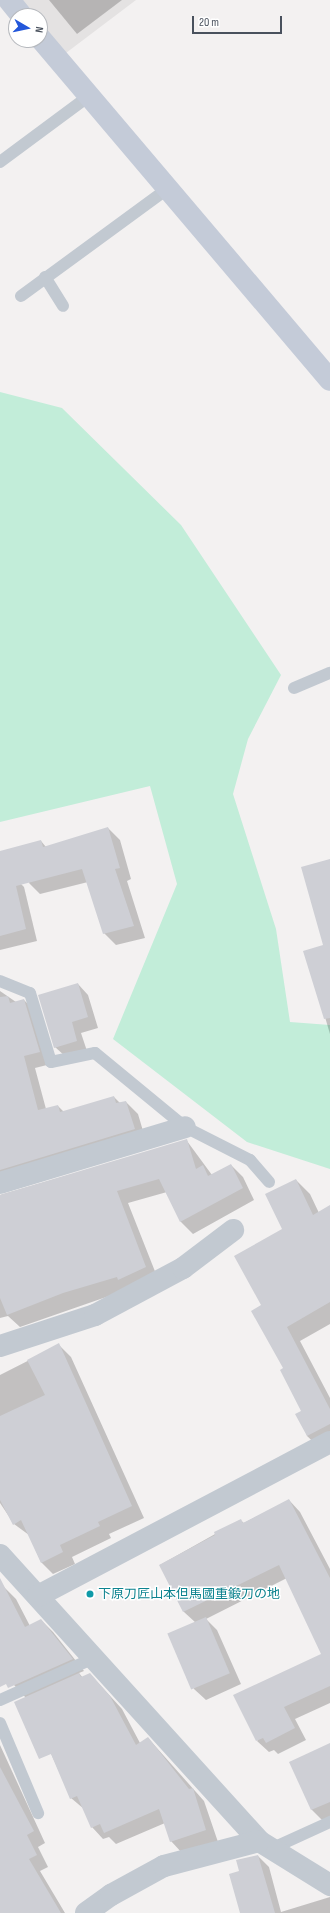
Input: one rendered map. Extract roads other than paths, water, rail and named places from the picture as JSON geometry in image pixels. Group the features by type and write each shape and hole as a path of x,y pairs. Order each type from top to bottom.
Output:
{"street":[{"path":"9,0 16,8"},
{"path":"48,47 166,190 330,380"},
{"path":"0,1183 185,1127"},
{"path":"0,1346 95,1315 183,1268 234,1230"},
{"path":"38,1596 330,1442"},
{"path":"4,1564 38,1596 266,1844 330,1885"},
{"path":"86,1913 164,1866 266,1844"}],"lane":[{"path":"0,162 89,96"},
{"path":"21,296 166,190"},
{"path":"46,277 63,306"},
{"path":"294,688 330,673"},
{"path":"0,981 30,993 51,1062 94,1053 185,1127 250,1160 269,1182"},
{"path":"0,1700 94,1658"},
{"path":"0,1723 38,1813"},
{"path":"266,1844 330,1822"}],"place":[{"name":"下原刀匠山本但馬國重鍛刀の地","path":"90,1594"}]}
